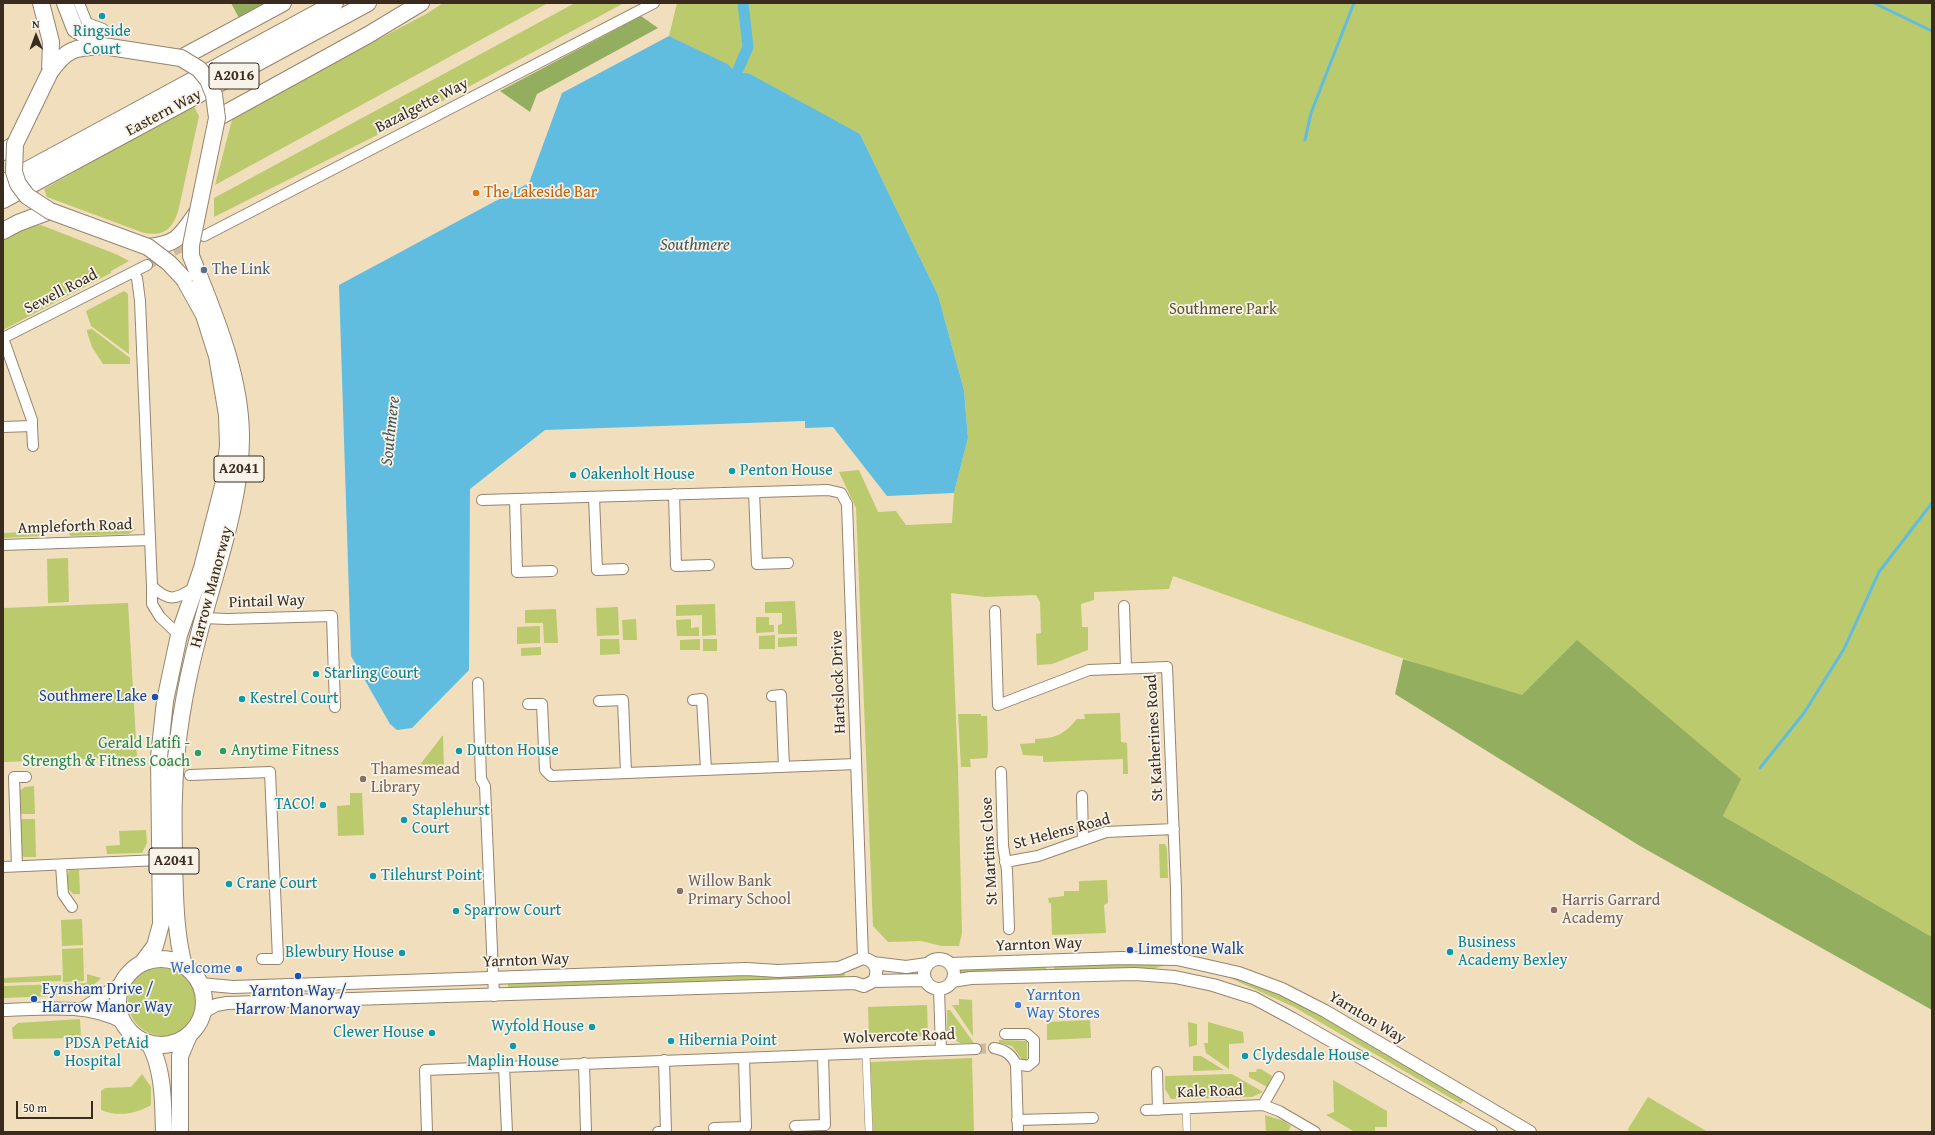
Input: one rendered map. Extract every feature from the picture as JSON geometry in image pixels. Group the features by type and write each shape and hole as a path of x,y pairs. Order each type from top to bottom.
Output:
{"main road":[{"path":"40,3 50,42 50,72"},
{"path":"65,3 75,29 103,46"},
{"path":"196,214 182,236 166,245 148,247 50,211 27,196 18,184 9,148 50,72 62,56 79,48 103,46 181,58 283,3"},
{"name":"Eastern Way","path":"3,183 335,3"},
{"name":"Eastern Way","path":"3,200 368,3"},
{"path":"217,118 368,35 421,3"},
{"name":"Harrow Manorway","path":"143,962 155,946 161,924 159,860 159,742 165,701 179,634 195,587 209,571 238,484 241,434 236,386 222,335 191,256 191,245 196,214 217,118 214,95 208,80 198,70 181,58"},
{"path":"3,231 18,223 50,211"},
{"name":"Harrow Manorway","path":"148,247 169,264 184,279 204,315 217,356 227,415 228,446 224,482 209,571 203,618 182,713 174,797 176,904 180,952 184,966"},
{"name":"A2041","path":"122,1022 119,1006 123,982 135,967 143,962 166,959 184,966 200,984"},
{"path":"180,1132 180,1056 189,1035 200,1022 204,1012 203,995 200,984"},
{"path":"122,1022 130,1032 149,1043 169,1044 189,1035"},
{"path":"149,1043 158,1062 161,1074 164,1132"}],"street":[{"path":"79,3 87,23 103,29"},
{"name":"Bazalgette Way","path":"204,236 654,3"},
{"path":"133,273 147,265"},
{"name":"Sewell Road","path":"3,338 133,273"},
{"name":"Harrow Manorway","path":"133,273 137,278 140,301 152,604 160,616 179,634"},
{"path":"3,338 31,414 33,446"},
{"path":"3,427 32,426"},
{"name":"Hartslock Drive","path":"482,500 828,490 841,493 847,504 863,961"},
{"path":"754,492 756,564 788,563"},
{"path":"674,494 676,566 709,565"},
{"path":"594,497 597,570 624,569"},
{"path":"515,499 517,572 552,571"},
{"name":"Ampleforth Road","path":"3,545 149,540"},
{"name":"Harrow Manorway","path":"152,586 161,596 168,597 180,596 195,587"},
{"path":"1124,606 1126,668"},
{"name":"St Katherines Road","path":"995,611 998,705 1085,672 1167,666 1174,829 1176,959"},
{"name":"Pintail Way","path":"203,618 227,619 332,616 335,707"},
{"path":"478,683 481,779 486,786 494,996"},
{"path":"772,696 781,696 784,767"},
{"path":"693,700 702,699 706,770"},
{"path":"599,701 623,700 626,773"},
{"path":"528,704 542,704 544,770 552,776 856,764"},
{"path":"190,775 270,772 278,959 262,959"},
{"name":"St Martins Close","path":"1001,772 1003,846 1009,929"},
{"path":"17,866 14,778 26,777"},
{"path":"1082,796 1084,840"},
{"name":"St Helens Road","path":"1005,862 1038,856 1106,832 1174,829"},
{"path":"3,867 159,860"},
{"path":"61,865 63,894 72,907"},
{"name":"Yarnton Way","path":"200,984 233,988 746,969 778,972 839,968 863,961 906,966 927,964 938,959 950,964 1122,958 1176,959 1239,972 1304,1000 1524,1131"},
{"path":"1175,977 1176,959"},
{"path":"855,984 850,976 849,969 863,961 877,974 874,981"},
{"path":"927,964 924,972 925,980 929,985 939,989 940,1050"},
{"path":"950,964 954,972 952,981"},
{"name":"Yarnton Way","path":"939,989 947,987 952,981 971,978 1135,974 1175,977 1213,985 1254,998 1491,1132"},
{"name":"Yarnton Way","path":"204,1012 216,1005 227,1003 855,984 864,986 874,981 925,980"},
{"path":"82,1009 123,982"},
{"path":"3,1010 82,1009 101,1012 122,1022"},
{"path":"1005,1034 1028,1034 1034,1040 1034,1061 1028,1066 1016,1064"},
{"path":"994,1048 1007,1053 1016,1064 1018,1132"},
{"name":"Wolvercote Road","path":"427,1132 425,1070 976,1049"},
{"path":"866,1054 869,1132"},
{"name":"Wolvercote Road","path":"795,1126 825,1125 823,1056"},
{"path":"714,1128 746,1127 744,1058"},
{"path":"658,1132 666,1132 664,1060"},
{"path":"584,1064 586,1132"},
{"path":"504,1066 507,1132"},
{"name":"Kale Road","path":"1157,1072 1158,1110"},
{"name":"Kale Road","path":"1263,1105 1278,1077"},
{"name":"Kale Road","path":"1146,1110 1263,1105 1279,1110 1315,1132"},
{"path":"1186,1108 1187,1132"},
{"path":"1018,1120 1093,1118"}],"green space":[{"path":"231,3 266,3 239,18"},
{"path":"443,3 548,3 215,185 233,116 428,13"},
{"path":"575,3 624,3 407,120 214,217 214,198"},
{"name":"Southmere Park","path":"677,3 1932,3 1932,937 1723,816 1740,779 1173,576 1169,589 1094,592 1094,600 1081,604 1082,627 1088,627 1088,650 1052,664 1037,665 1036,634 1041,633 1040,602 1036,595 985,597 951,593 958,770 962,933 959,946 942,946 921,941 888,942 873,926 856,508 839,472 859,470 878,512 896,511 906,525 952,523 954,493 968,438 964,390 938,295 860,134 669,36"},
{"path":"641,16 658,28 537,94 530,112 500,91"},
{"path":"193,105 199,116 178,212 172,224 166,231 156,234 144,233 47,197 44,189"},
{"path":"41,225 118,255 129,261 111,271 111,273 3,330 3,238 22,227"},
{"path":"124,291 128,294 129,354 91,326 86,311"},
{"path":"92,329 130,358 130,364 103,364 92,347 87,332 87,330"},
{"path":"136,529 129,534 71,536 69,534 69,531"},
{"path":"43,531 43,536 3,538 3,533"},
{"path":"68,558 69,602 48,603 47,559"},
{"path":"795,601 797,634 778,634 778,625 782,624 782,613 765,613 765,602"},
{"path":"128,603 137,757 3,762 3,608"},
{"path":"715,604 716,635 702,636 702,615 676,616 676,605"},
{"path":"618,607 619,635 597,636 596,608"},
{"path":"556,609 558,643 544,643 543,623 525,623 525,610"},
{"path":"756,617 769,617 769,625 774,625 774,632 756,633"},
{"path":"636,619 637,640 623,640 622,620"},
{"path":"691,619 691,628 699,627 699,636 677,636 676,620"},
{"path":"540,626 540,643 517,644 517,627"},
{"path":"775,635 775,649 759,649 759,636"},
{"path":"797,637 797,646 778,647 778,638"},
{"path":"600,639 619,639 620,654 600,655"},
{"path":"700,639 700,650 680,650 680,640"},
{"path":"703,639 717,639 717,651 703,651"},
{"path":"1577,640 1741,779 1723,816 1932,937 1932,1010 1640,846 1395,694 1403,659 1522,695"},
{"path":"541,647 541,655 521,656 521,648"},
{"path":"1120,713 1121,742 1127,743 1128,774 1123,774 1123,759 1043,762 1043,756 1023,755 1020,744 1035,743 1035,739 1049,738 1059,735 1068,729 1077,719 1085,719 1084,714"},
{"path":"958,714 981,714 981,716 987,716 987,758 970,759 971,767 961,767"},
{"path":"443,735 444,770 415,771"},
{"path":"34,786 35,814 21,814 19,791 25,787"},
{"path":"350,793 362,793 364,835 338,836 337,806 350,805"},
{"path":"22,819 35,819 36,857 24,857 21,855 19,822"},
{"path":"146,830 147,843 142,853 107,854 106,846 120,845 119,831"},
{"path":"1159,844 1165,844 1167,849 1168,878 1160,878"},
{"path":"69,870 79,870 80,894 73,894 67,887"},
{"path":"1107,880 1108,903 1104,905 1106,933 1052,935 1051,903 1049,903 1048,898 1064,896 1064,891 1079,891 1079,881"},
{"path":"82,919 83,945 62,946 61,920"},
{"path":"83,948 84,981 63,982 62,949"},
{"path":"1166,963 1166,965 1153,969 1054,971 1054,964"},
{"path":"1046,964 1046,972 960,976 959,967"},
{"path":"163,966 176,969 188,976 195,988 198,1001 195,1014 188,1026 176,1033 163,1036 150,1033 138,1026 131,1014 128,1001 131,988 138,976 150,969"},
{"path":"844,970 845,977 508,988 508,984"},
{"path":"1219,972 1293,999 1465,1098 1461,1104 1294,1007"},
{"path":"87,974 101,978 84,990 64,994 63,984 87,983"},
{"path":"61,975 61,981 3,983 3,978"},
{"path":"61,984 61,994 54,996 3,998 3,986"},
{"path":"959,999 972,1000 973,1036 952,1005 959,1005"},
{"path":"927,1005 928,1036 869,1038 868,1007"},
{"path":"947,1010 950,1010 974,1043 960,1043 950,1037 947,1030"},
{"path":"80,1019 81,1038 13,1039 12,1028 18,1023"},
{"path":"1090,1020 1091,1038 1047,1040 1047,1022"},
{"path":"1188,1022 1197,1024 1197,1045 1189,1047"},
{"path":"1208,1022 1243,1032 1244,1043 1229,1044 1229,1069 1206,1053 1204,1043 1208,1043"},
{"path":"999,1040 1026,1041 1027,1060 1023,1061 1012,1046 999,1043"},
{"path":"1193,1056 1201,1056 1224,1070 1193,1071"},
{"path":"972,1058 974,1132 873,1132 870,1062"},
{"path":"1257,1069 1261,1069 1272,1076 1267,1087 1249,1077 1249,1072 1256,1072"},
{"path":"142,1074 151,1087 151,1105 139,1111 127,1114 101,1110 101,1091 105,1088 131,1087"},
{"path":"1232,1074 1263,1092 1252,1097 1171,1099 1165,1089 1165,1076"},
{"path":"1333,1080 1387,1111 1387,1127 1375,1127 1375,1132 1355,1132 1326,1115 1334,1112"},
{"path":"1648,1097 1708,1132 1629,1132 1628,1129"},
{"path":"1265,1115 1284,1121 1291,1126 1288,1132 1266,1132"}],"water":[{"name":"Southmere","path":"669,36 727,64 737,72 750,74 860,134 938,295 964,390 968,438 954,493 887,496 833,427 805,428 805,421 545,430 470,489 469,670 412,728 397,730 390,724 351,656 339,285 529,183 562,93"}],"waterway":[{"path":"737,72 748,47 743,3"},
{"path":"1305,140 1311,113 1354,3"},
{"path":"1874,3 1932,31"},
{"path":"1760,768 1804,713 1844,649 1879,572 1932,503"}],"tunnel":[{"path":"147,265 195,240"},
{"path":"976,1049 994,1048"}],"place":[{"name":"Ringside Court","path":"102,16"},
{"name":"The Lakeside Bar","path":"476,193"},
{"name":"The Link","path":"204,270"},
{"name":"Penton House","path":"732,471"},
{"name":"Oakenholt House","path":"573,475"},
{"name":"Starling Court","path":"316,674"},
{"name":"Southmere Lake","path":"155,697"},
{"name":"Kestrel Court","path":"242,699"},
{"name":"Anytime Fitness","path":"223,751"},
{"name":"Dutton House","path":"459,751"},
{"name":"Gerald Latifi - Strength & Fitness Coach","path":"198,753"},
{"name":"Thamesmead Library","path":"363,779"},
{"name":"TACO!","path":"323,805"},
{"name":"Staplehurst Court","path":"404,820"},
{"name":"Tilehurst Point","path":"373,876"},
{"name":"Crane Court","path":"229,884"},
{"name":"Willow Bank Primary School","path":"680,891"},
{"name":"Harris Garrard Academy","path":"1554,910"},
{"name":"Sparrow Court","path":"456,911"},
{"name":"Limestone Walk","path":"1130,950"},
{"name":"Business Academy Bexley","path":"1450,952"},
{"name":"Blewbury House","path":"402,953"},
{"name":"Welcome","path":"239,969"},
{"name":"Yarnton Way / Harrow Manorway","path":"298,976"},
{"name":"Eynsham Drive / Harrow Manor Way","path":"34,999"},
{"name":"Yarnton Way Stores","path":"1018,1005"},
{"name":"Wyfold House","path":"592,1027"},
{"name":"Clewer House","path":"432,1033"},
{"name":"Hibernia Point","path":"671,1041"},
{"name":"Maplin House","path":"513,1046"},
{"name":"PDSA PetAid Hospital","path":"57,1053"},
{"name":"Clydesdale House","path":"1245,1056"}]}
